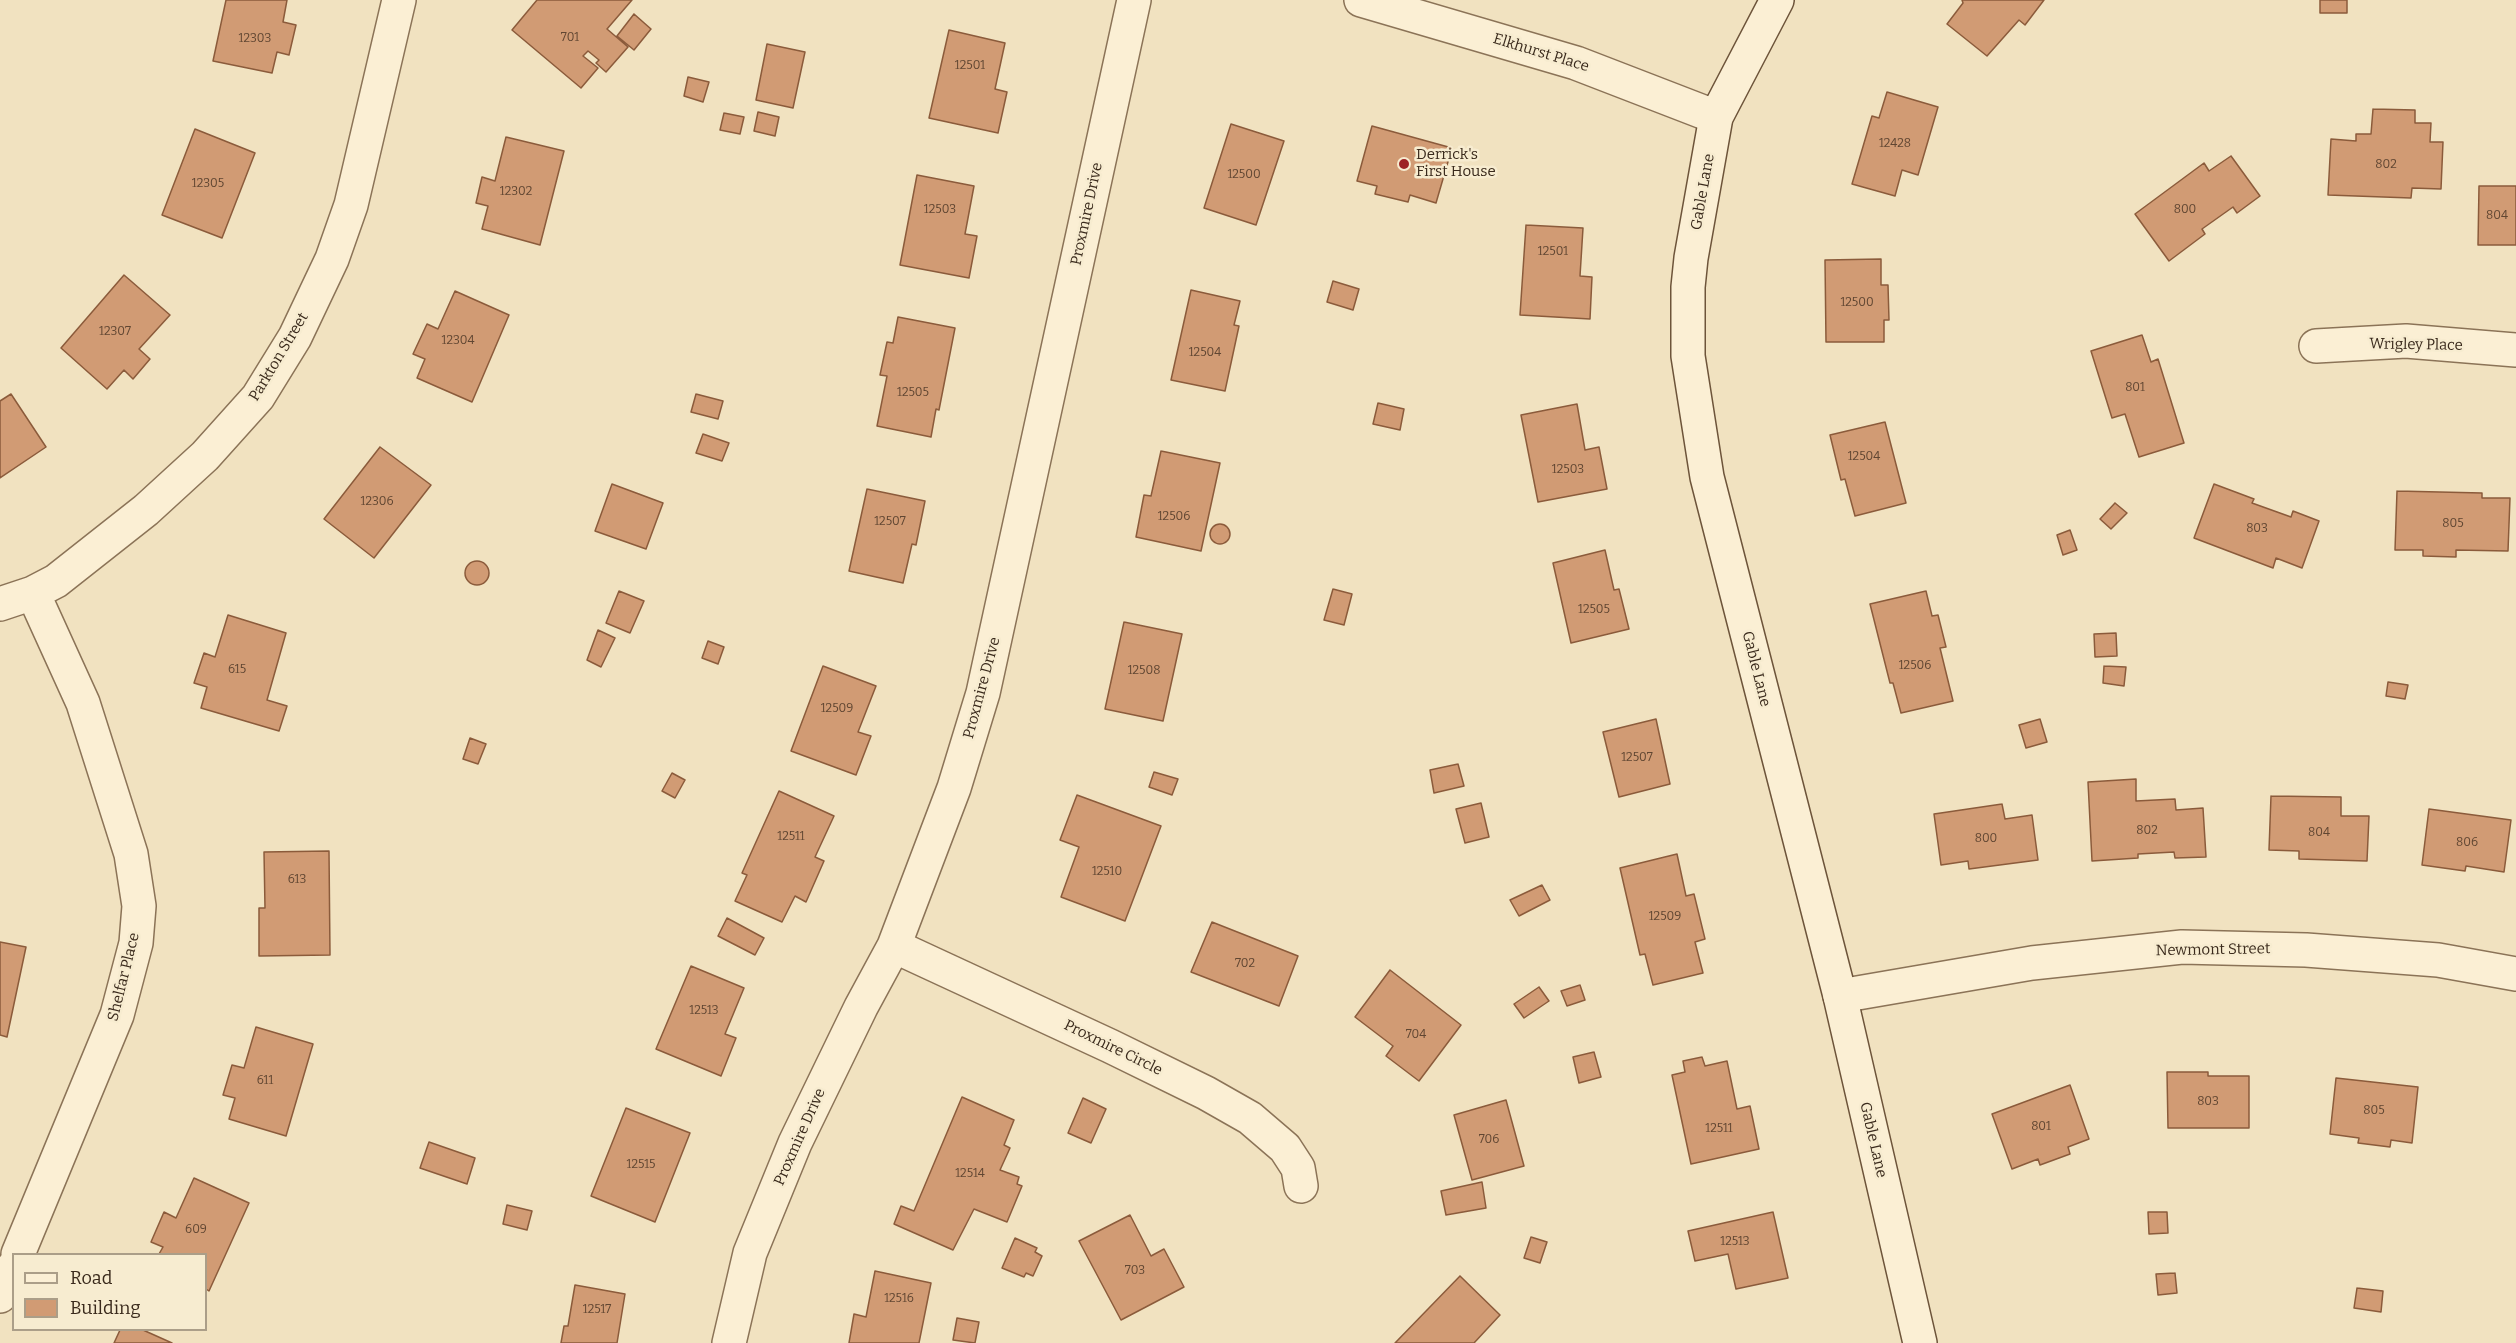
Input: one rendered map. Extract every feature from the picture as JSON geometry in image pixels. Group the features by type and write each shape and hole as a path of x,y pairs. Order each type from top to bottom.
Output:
{"street":[{"name":"Parkton Street","path":"0,604 33,593 56,581 146,510 205,456 258,397 295,337 332,259 351,205 399,0"},
{"name":"Proxmire Drive","path":"729,1343 750,1253 815,1101 894,946 950,798 983,693 1134,0"},
{"name":"Elkhurst Place","path":"1361,0 1576,63 1716,117"},
{"name":"Gable Lane","path":"1777,0 1716,117 1691,258 1688,356 1707,477 1840,996 1920,1343"},
{"name":"Wrigley Place","path":"2316,346 2406,341 2516,350"},
{"name":"Shelfar Place","path":"18,1253 117,1015 136,943 138,906 131,854 87,713 33,593"},
{"name":"Proxmire Circle","path":"894,946 1110,1046 1206,1093 1250,1118 1285,1148 1298,1168 1301,1186"},
{"name":"Newmont Street","path":"1840,996 2032,963 2182,947 2306,950 2438,960 2516,974"},
{"path":"0,1296 12,1270"}],"building":[{"path":"226,0 287,0 283,22 296,25 289,55 277,52 272,73 213,61"},
{"path":"537,0 632,0 607,29 628,47 606,72 596,63 599,60 588,51 583,56 598,68 581,88 512,30"},
{"path":"1962,0 2044,0 2025,25 2019,20 1987,56 1947,24 1963,3"},
{"path":"2320,0 2347,0 2347,13 2320,13"},
{"path":"634,14 651,29 634,50 617,36"},
{"path":"949,30 1005,43 995,89 1007,92 998,133 929,118"},
{"path":"767,44 805,52 793,108 756,100"},
{"path":"688,77 709,82 703,102 684,96"},
{"path":"1887,92 1938,107 1918,175 1902,170 1895,196 1852,184 1872,116 1879,118"},
{"path":"2373,109 2415,110 2415,123 2431,123 2430,142 2443,142 2441,189 2412,188 2411,198 2328,195 2331,139 2356,141 2356,134 2371,134"},
{"path":"758,112 779,117 775,136 754,131"},
{"path":"724,113 744,117 740,134 720,130"},
{"path":"1231,124 1284,141 1256,225 1204,208"},
{"name":"Derrick's First House","path":"1372,126 1452,148 1436,203 1410,195 1408,202 1375,194 1377,186 1357,181"},
{"path":"195,129 255,153 222,238 162,215"},
{"path":"506,137 564,151 540,245 482,229 488,206 476,203 482,177 495,181"},
{"path":"2231,156 2260,196 2237,213 2233,207 2202,229 2205,234 2169,261 2135,214 2204,163 2209,171"},
{"path":"917,175 974,186 965,234 977,236 969,278 900,265"},
{"path":"2479,186 2516,186 2516,245 2478,245"},
{"path":"1526,225 1583,228 1580,276 1592,277 1590,319 1520,315"},
{"path":"1881,259 1881,285 1888,285 1889,320 1884,320 1884,342 1826,342 1825,260"},
{"path":"124,275 170,315 139,349 150,359 133,379 124,370 107,389 61,348"},
{"path":"1333,281 1359,289 1353,310 1327,302"},
{"path":"1191,290 1240,301 1234,325 1239,326 1225,391 1171,380"},
{"path":"455,291 509,315 472,402 417,378 425,359 413,354 427,324 438,329"},
{"path":"898,317 955,328 939,410 936,409 931,437 877,426 887,376 880,375 887,342 893,343"},
{"path":"2142,335 2151,362 2158,359 2184,443 2139,457 2125,414 2112,418 2091,351"},
{"path":"11,394 46,447 0,478 0,401"},
{"path":"696,394 723,401 718,419 691,412"},
{"path":"1378,403 1404,409 1400,430 1373,424"},
{"path":"1577,404 1585,450 1599,447 1607,489 1538,502 1521,415"},
{"path":"1885,422 1906,503 1855,516 1845,479 1841,480 1830,435"},
{"path":"703,434 729,443 722,461 696,453"},
{"path":"380,447 431,485 374,558 324,519"},
{"path":"1161,451 1220,463 1201,551 1136,537 1144,495 1151,496"},
{"path":"612,484 663,503 646,549 595,531"},
{"path":"2214,484 2254,499 2252,503 2291,517 2293,511 2319,521 2302,568 2276,558 2273,568 2194,538"},
{"path":"867,489 925,501 916,545 912,544 903,583 849,571"},
{"path":"2397,491 2482,493 2482,498 2510,498 2508,551 2456,550 2456,557 2423,556 2423,550 2395,550"},
{"path":"2115,503 2127,513 2111,529 2100,519"},
{"path":"1216,524 1224,524 1230,530 1230,538 1224,544 1216,544 1210,538 1210,530"},
{"path":"2070,530 2077,550 2063,555 2057,535"},
{"path":"1605,550 1614,590 1619,589 1629,629 1571,643 1553,563"},
{"path":"477,561 482,562 488,568 488,578 482,584 477,585 472,584 466,578 465,573 466,568 472,562"},
{"path":"1333,589 1352,594 1344,625 1324,620"},
{"path":"619,591 644,601 630,633 606,623"},
{"path":"1926,591 1932,616 1938,615 1946,647 1940,648 1953,701 1901,713 1893,683 1890,683 1870,604"},
{"path":"228,615 286,633 267,700 287,706 279,731 201,708 207,687 194,683 204,653 215,657"},
{"path":"1124,622 1182,634 1163,721 1105,709"},
{"path":"598,630 615,638 601,667 587,660"},
{"path":"2116,633 2117,656 2095,657 2094,634"},
{"path":"708,641 724,647 718,664 702,658"},
{"path":"823,666 876,686 858,732 871,736 856,775 791,751"},
{"path":"2104,666 2126,667 2124,686 2103,683"},
{"path":"2388,682 2408,685 2405,699 2386,696"},
{"path":"1656,719 1670,784 1619,797 1603,732"},
{"path":"2040,719 2047,742 2026,748 2019,725"},
{"path":"470,738 486,744 478,764 463,759"},
{"path":"1458,764 1464,786 1434,793 1430,770"},
{"path":"1154,772 1178,779 1172,795 1149,787"},
{"path":"672,773 685,780 675,798 662,791"},
{"path":"2136,779 2136,801 2175,799 2176,810 2203,808 2206,857 2175,858 2174,852 2138,854 2138,858 2092,861 2088,782"},
{"path":"779,791 834,816 815,857 824,861 806,902 795,896 782,922 735,901 747,875 742,873"},
{"path":"1077,795 1161,826 1125,921 1061,897 1079,847 1060,840"},
{"path":"2271,796 2341,797 2341,816 2369,816 2367,861 2299,859 2299,851 2269,850"},
{"path":"1481,803 1489,837 1465,843 1456,809"},
{"path":"2002,804 2005,819 2032,815 2038,860 1969,869 1968,861 1941,865 1934,814"},
{"path":"2429,809 2511,820 2504,872 2466,866 2465,871 2422,865"},
{"path":"329,851 330,955 259,956 259,908 265,908 264,852"},
{"path":"1677,854 1686,896 1694,894 1705,939 1695,942 1703,973 1653,985 1645,954 1640,955 1620,868"},
{"path":"1542,885 1550,900 1519,916 1510,900"},
{"path":"727,918 764,938 755,955 718,936"},
{"path":"1212,922 1298,956 1279,1006 1191,972"},
{"path":"0,942 26,947 7,1037 0,1035"},
{"path":"691,966 744,988 725,1034 736,1038 721,1076 656,1049"},
{"path":"1390,970 1461,1025 1419,1081 1386,1056 1393,1046 1355,1017"},
{"path":"1580,985 1585,1000 1567,1006 1561,991"},
{"path":"1539,987 1549,1001 1524,1018 1514,1004"},
{"path":"256,1027 313,1044 286,1136 229,1119 235,1098 223,1095 232,1065 244,1068"},
{"path":"1594,1052 1601,1077 1579,1083 1573,1057"},
{"path":"1702,1057 1705,1066 1727,1061 1737,1109 1750,1106 1759,1149 1691,1164 1672,1075 1685,1072 1683,1061"},
{"path":"2167,1072 2208,1072 2208,1076 2249,1076 2249,1128 2168,1128"},
{"path":"2336,1078 2418,1087 2412,1143 2391,1140 2390,1147 2358,1143 2359,1138 2330,1134"},
{"path":"2070,1085 2089,1139 2068,1147 2070,1154 2040,1165 2038,1159 2012,1169 1992,1114"},
{"path":"962,1097 1014,1120 1004,1145 1010,1148 1000,1170 1019,1177 1017,1184 1022,1186 1007,1222 974,1209 953,1250 894,1224 901,1206 914,1211"},
{"path":"1083,1098 1106,1109 1091,1143 1068,1133"},
{"path":"1506,1100 1524,1166 1472,1180 1454,1115"},
{"path":"626,1108 690,1133 655,1222 591,1196"},
{"path":"429,1142 475,1158 467,1184 420,1168"},
{"path":"194,1178 249,1203 209,1291 207,1290 207,1253 160,1253 163,1247 151,1242 164,1212 176,1218"},
{"path":"1482,1182 1486,1208 1446,1215 1441,1191"},
{"path":"507,1205 532,1211 527,1230 503,1224"},
{"path":"1773,1212 1788,1278 1736,1289 1728,1254 1695,1261 1688,1231"},
{"path":"2148,1212 2167,1212 2168,1233 2149,1234"},
{"path":"1130,1215 1151,1256 1164,1249 1184,1287 1121,1320 1079,1241"},
{"path":"1531,1237 1547,1242 1540,1263 1524,1258"},
{"path":"1015,1238 1037,1248 1035,1252 1042,1256 1033,1276 1026,1273 1024,1277 1002,1268"},
{"path":"875,1271 931,1283 919,1343 849,1343 854,1314 866,1317"},
{"path":"2175,1273 2177,1293 2158,1295 2156,1274"},
{"path":"1460,1276 1500,1315 1474,1343 1395,1343"},
{"path":"575,1285 625,1294 617,1343 561,1343 564,1326 568,1326"},
{"path":"2357,1288 2383,1291 2381,1312 2354,1308"},
{"path":"957,1318 979,1322 975,1343 953,1340"},
{"path":"120,1331 145,1331 172,1343 114,1343"}],"place":[{"name":"Derrick's First House","path":"1404,164"}]}
